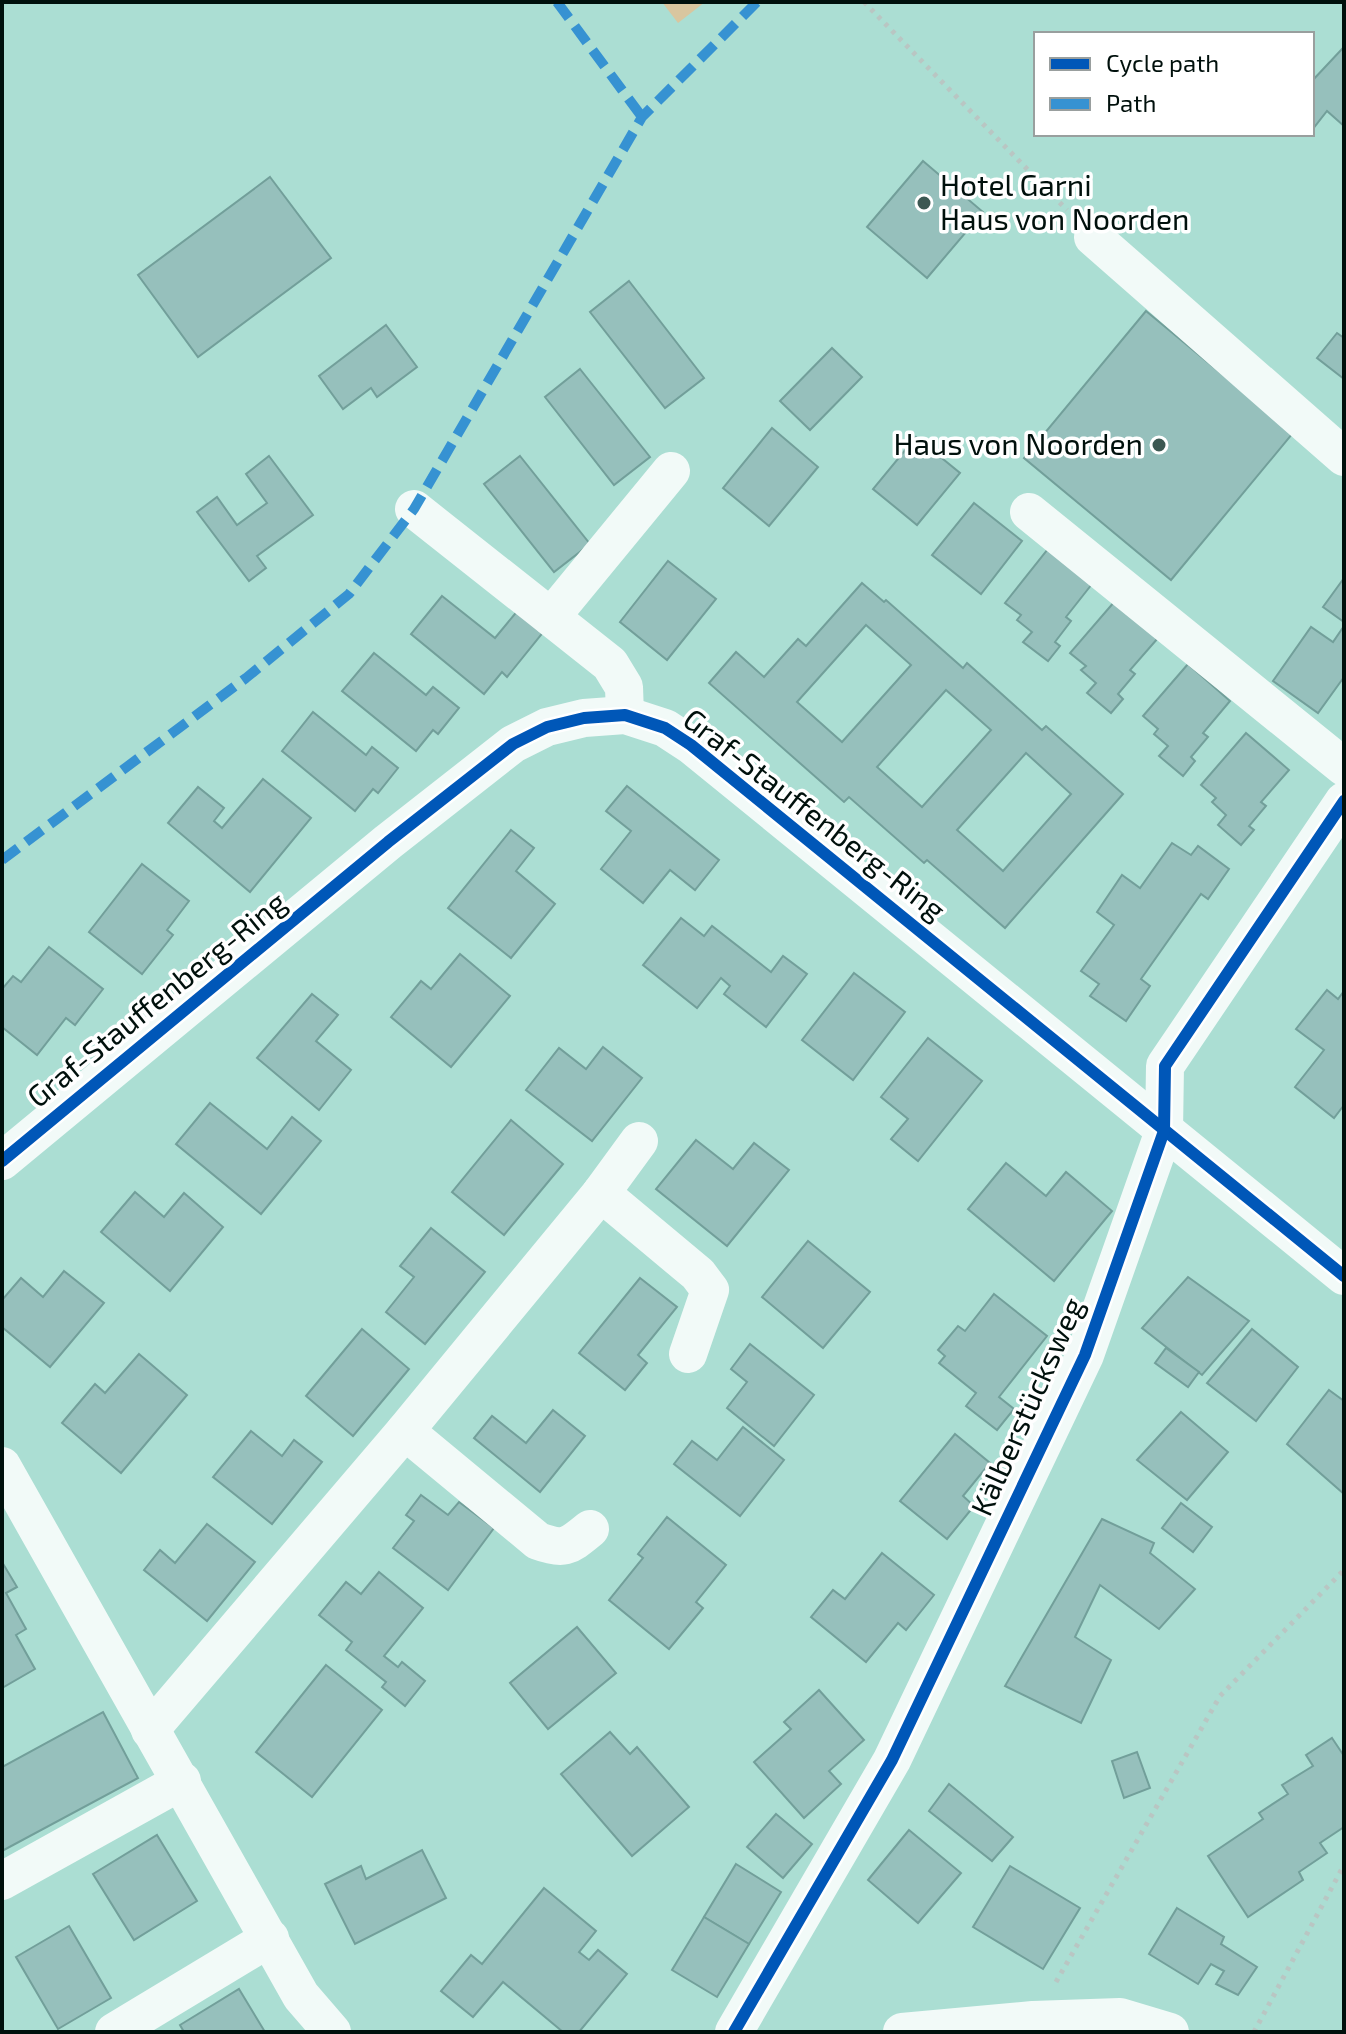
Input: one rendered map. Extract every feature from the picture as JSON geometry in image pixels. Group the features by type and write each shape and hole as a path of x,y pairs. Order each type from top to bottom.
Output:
{"street":[{"path":"1093,237 1344,457"},
{"path":"551,617 671,471"},
{"path":"414,509 610,664 624,687 625,715"},
{"path":"1029,512 1344,767"},
{"name":"Graf-Stauffenberg-Ring","path":"2,1161 388,842 513,744 547,727 584,718 625,715 665,728 691,745 1344,1276"},
{"name":"Kälberstücksweg","path":"734,2032 899,1746 1085,1355 1164,1131 1165,1066 1344,801"},
{"path":"150,1730 405,1431 601,1193 639,1141"},
{"path":"601,1193 698,1274 710,1290 688,1354"},
{"path":"405,1431 538,1541 556,1548 570,1546 590,1529"},
{"path":"2,1466 301,1996 332,2032"},
{"path":"2,1881 182,1781"},
{"path":"114,2032 270,1938"},
{"path":"902,2032 1033,2020 1120,2017 1170,2032"}],"path":[{"path":"864,2 1093,237"},
{"path":"1033,2020 1220,1696 1344,1570"},
{"path":"1254,2032 1344,1865"}],"shaded area":[{"path":"662,2 705,2 678,23"}],"building":[{"path":"1342,49 1344,51 1344,126 1327,111 1314,127 1314,79"},
{"path":"923,161 983,212 927,278 867,227"},
{"path":"270,177 331,258 198,357 138,275"},
{"path":"629,281 704,378 665,408 590,312"},
{"name":"Haus von Noorden","path":"1146,311 1293,433 1171,580 1024,458"},
{"path":"386,325 417,367 377,397 371,388 343,409 319,376"},
{"path":"1337,333 1344,338 1344,379 1317,358"},
{"path":"832,348 862,377 810,430 780,401"},
{"path":"580,369 650,457 614,485 545,397"},
{"path":"772,428 818,467 769,526 723,488"},
{"path":"916,437 960,473 917,525 873,489"},
{"path":"269,456 313,515 257,556 266,568 249,581 197,512 217,497 237,525 267,503 246,474"},
{"path":"520,456 590,544 554,572 484,484"},
{"path":"974,503 1022,541 981,594 932,555"},
{"path":"1048,549 1092,584 1066,617 1071,621 1055,642 1060,646 1048,661 1023,642 1032,632 1017,620 1021,615 1005,603"},
{"path":"668,561 716,599 667,660 620,622"},
{"path":"1344,578 1344,622 1323,607"},
{"path":"862,583 884,602 886,600 963,668 967,663 1042,730 1046,726 1123,794 1005,928 849,797 844,802 709,683 736,652 764,677 798,639 806,646","holes":["866,625 911,665 842,742 797,702","946,690 991,730 922,807 877,767","1026,753 1071,794 1003,871 957,830"]},
{"path":"442,596 495,638 519,609 545,630 507,677 502,672 484,694 411,634"},
{"path":"1115,601 1158,638 1130,670 1135,674 1118,694 1123,699 1111,713 1087,693 1096,683 1081,670 1086,666 1070,653"},
{"path":"1344,626 1344,677 1318,713 1273,681 1311,627 1333,642"},
{"path":"374,653 426,695 433,687 459,708 438,734 433,730 416,751 342,691"},
{"path":"1188,664 1230,701 1203,733 1208,737 1191,757 1195,761 1183,776 1159,756 1168,746 1154,734 1158,729 1143,716"},
{"path":"313,712 366,755 372,747 398,768 378,793 373,789 355,811 282,751"},
{"path":"1246,733 1289,770 1261,802 1266,806 1249,826 1254,830 1241,845 1218,825 1226,815 1212,802 1216,798 1201,785"},
{"path":"263,779 311,818 250,892 168,823 198,787 224,808 214,821 222,828"},
{"path":"627,786 719,860 695,890 670,870 643,903 601,869 631,831 606,811"},
{"path":"511,830 534,848 516,871 555,904 511,958 448,908"},
{"path":"1172,843 1191,855 1198,846 1229,869 1208,899 1201,894 1141,979 1150,986 1126,1021 1090,996 1099,984 1081,971 1114,925 1097,912 1122,875 1140,888"},
{"path":"142,864 189,901 167,930 173,935 142,974 89,932"},
{"path":"681,918 704,936 712,926 771,972 783,956 807,974 766,1027 724,994 730,986 721,978 697,1008 643,965"},
{"path":"49,947 103,989 75,1025 66,1018 37,1055 2,1027 2,989 13,976 21,982"},
{"path":"460,954 510,996 451,1067 391,1017 421,981 431,989"},
{"path":"854,973 905,1012 853,1080 802,1040"},
{"path":"1327,990 1338,999 1344,991 1344,1105 1334,1118 1295,1087 1324,1050 1296,1029"},
{"path":"312,994 338,1015 316,1041 351,1070 319,1110 257,1058"},
{"path":"928,1038 982,1081 918,1161 891,1139 908,1119 881,1097"},
{"path":"603,1047 642,1078 592,1141 526,1090 559,1048 586,1069"},
{"path":"210,1103 267,1149 292,1117 321,1141 261,1214 176,1144"},
{"path":"511,1120 563,1164 504,1235 452,1192"},
{"path":"696,1140 733,1169 754,1143 789,1170 727,1246 656,1189"},
{"path":"1006,1163 1046,1196 1066,1172 1112,1211 1054,1281 968,1209"},
{"path":"135,1192 164,1217 184,1193 223,1227 170,1291 101,1232"},
{"path":"431,1228 485,1272 425,1344 386,1312 414,1277 400,1266"},
{"path":"808,1241 870,1292 823,1348 762,1297"},
{"path":"64,1271 104,1303 50,1367 2,1327 2,1300 21,1278 43,1297"},
{"path":"1188,1277 1249,1321 1202,1375 1142,1328"},
{"path":"640,1278 677,1307 638,1355 647,1363 625,1390 579,1353"},
{"path":"994,1294 1047,1336 999,1397 1014,1409 997,1430 966,1406 976,1393 939,1363 945,1356 938,1350 958,1326 965,1331"},
{"path":"362,1329 409,1369 353,1436 306,1396"},
{"path":"1252,1329 1298,1367 1256,1421 1207,1383"},
{"path":"750,1344 814,1395 774,1446 727,1408 747,1382 731,1369"},
{"path":"1166,1348 1199,1372 1188,1387 1155,1363"},
{"path":"139,1354 187,1395 121,1473 62,1423 95,1384 105,1393"},
{"path":"1329,1390 1344,1401 1344,1494 1287,1444"},
{"path":"553,1410 585,1436 540,1492 474,1438 492,1416 526,1443"},
{"path":"1181,1412 1228,1452 1187,1500 1137,1460"},
{"path":"743,1427 784,1460 740,1516 674,1464 692,1441 717,1460"},
{"path":"251,1431 282,1456 294,1440 322,1462 272,1524 213,1477"},
{"path":"955,1434 990,1463 963,1496 974,1506 947,1539 900,1501"},
{"path":"421,1495 448,1515 459,1502 494,1528 448,1590 393,1548 414,1521 406,1515"},
{"path":"1181,1503 1212,1527 1193,1552 1162,1528"},
{"path":"667,1517 726,1565 696,1602 703,1608 669,1649 609,1600 643,1558 638,1554"},
{"path":"1102,1519 1154,1543 1150,1553 1195,1589 1159,1629 1100,1585 1075,1637 1111,1660 1081,1723 1005,1686"},
{"path":"207,1524 255,1562 207,1621 144,1570 160,1550 175,1563"},
{"path":"882,1553 934,1595 906,1630 898,1623 866,1662 811,1617 833,1590 845,1599"},
{"path":"2,1562 17,1587 6,1593 26,1629 16,1635 35,1669 2,1688"},
{"path":"379,1572 423,1608 384,1656 398,1667 402,1662 425,1681 405,1706 382,1687 386,1682 346,1650 352,1642 319,1615 346,1582 361,1594"},
{"path":"577,1627 616,1673 548,1729 510,1683"},
{"path":"326,1665 382,1710 312,1797 256,1752"},
{"path":"819,1690 864,1740 829,1771 841,1784 804,1818 754,1762 791,1729 784,1722"},
{"path":"103,1712 138,1778 2,1851 2,1767"},
{"path":"610,1732 630,1754 637,1747 689,1807 632,1856 561,1774"},
{"path":"1332,1738 1344,1756 1344,1827 1320,1843 1327,1853 1299,1872 1303,1880 1248,1917 1208,1856 1263,1819 1259,1813 1288,1794 1282,1785 1313,1766 1306,1755"},
{"path":"1137,1752 1150,1788 1124,1798 1112,1761"},
{"path":"949,1784 1013,1837 992,1861 929,1811"},
{"path":"776,1814 812,1844 783,1878 747,1847"},
{"path":"909,1830 961,1873 918,1923 868,1880"},
{"path":"157,1835 197,1901 134,1940 93,1874"},
{"path":"422,1850 446,1898 355,1944 325,1884 361,1866 366,1879"},
{"path":"736,1864 781,1892 749,1944 704,1917"},
{"path":"1010,1866 1080,1908 1043,1969 973,1927"},
{"path":"544,1888 596,1931 579,1952 589,1960 598,1950 627,1974 579,2032 563,2032 503,1982 473,2017 441,1991 471,1955 482,1964"},
{"path":"1177,1908 1224,1937 1221,1944 1257,1967 1238,1995 1216,1984 1224,1971 1211,1964 1198,1984 1149,1954"},
{"path":"704,1917 749,1944 717,1997 672,1970"},
{"path":"69,1926 111,1998 58,2029 16,1957"},
{"path":"239,1989 265,2032 184,2032 180,2025"}],"marked path":[{"path":"557,2 642,117"},
{"path":"2,860 246,678 349,594 414,509 642,117 757,2"}],"cycle path":[{"path":"2,1161 388,842 513,744 547,727 584,718 625,715 665,728 691,745 1344,1276"},
{"path":"734,2032 892,1760 1085,1355 1164,1131 1165,1066 1344,801"}],"place":[{"name":"Hotel Garni Haus von Noorden","path":"924,203"},
{"name":"Haus von Noorden","path":"1159,445"}]}
